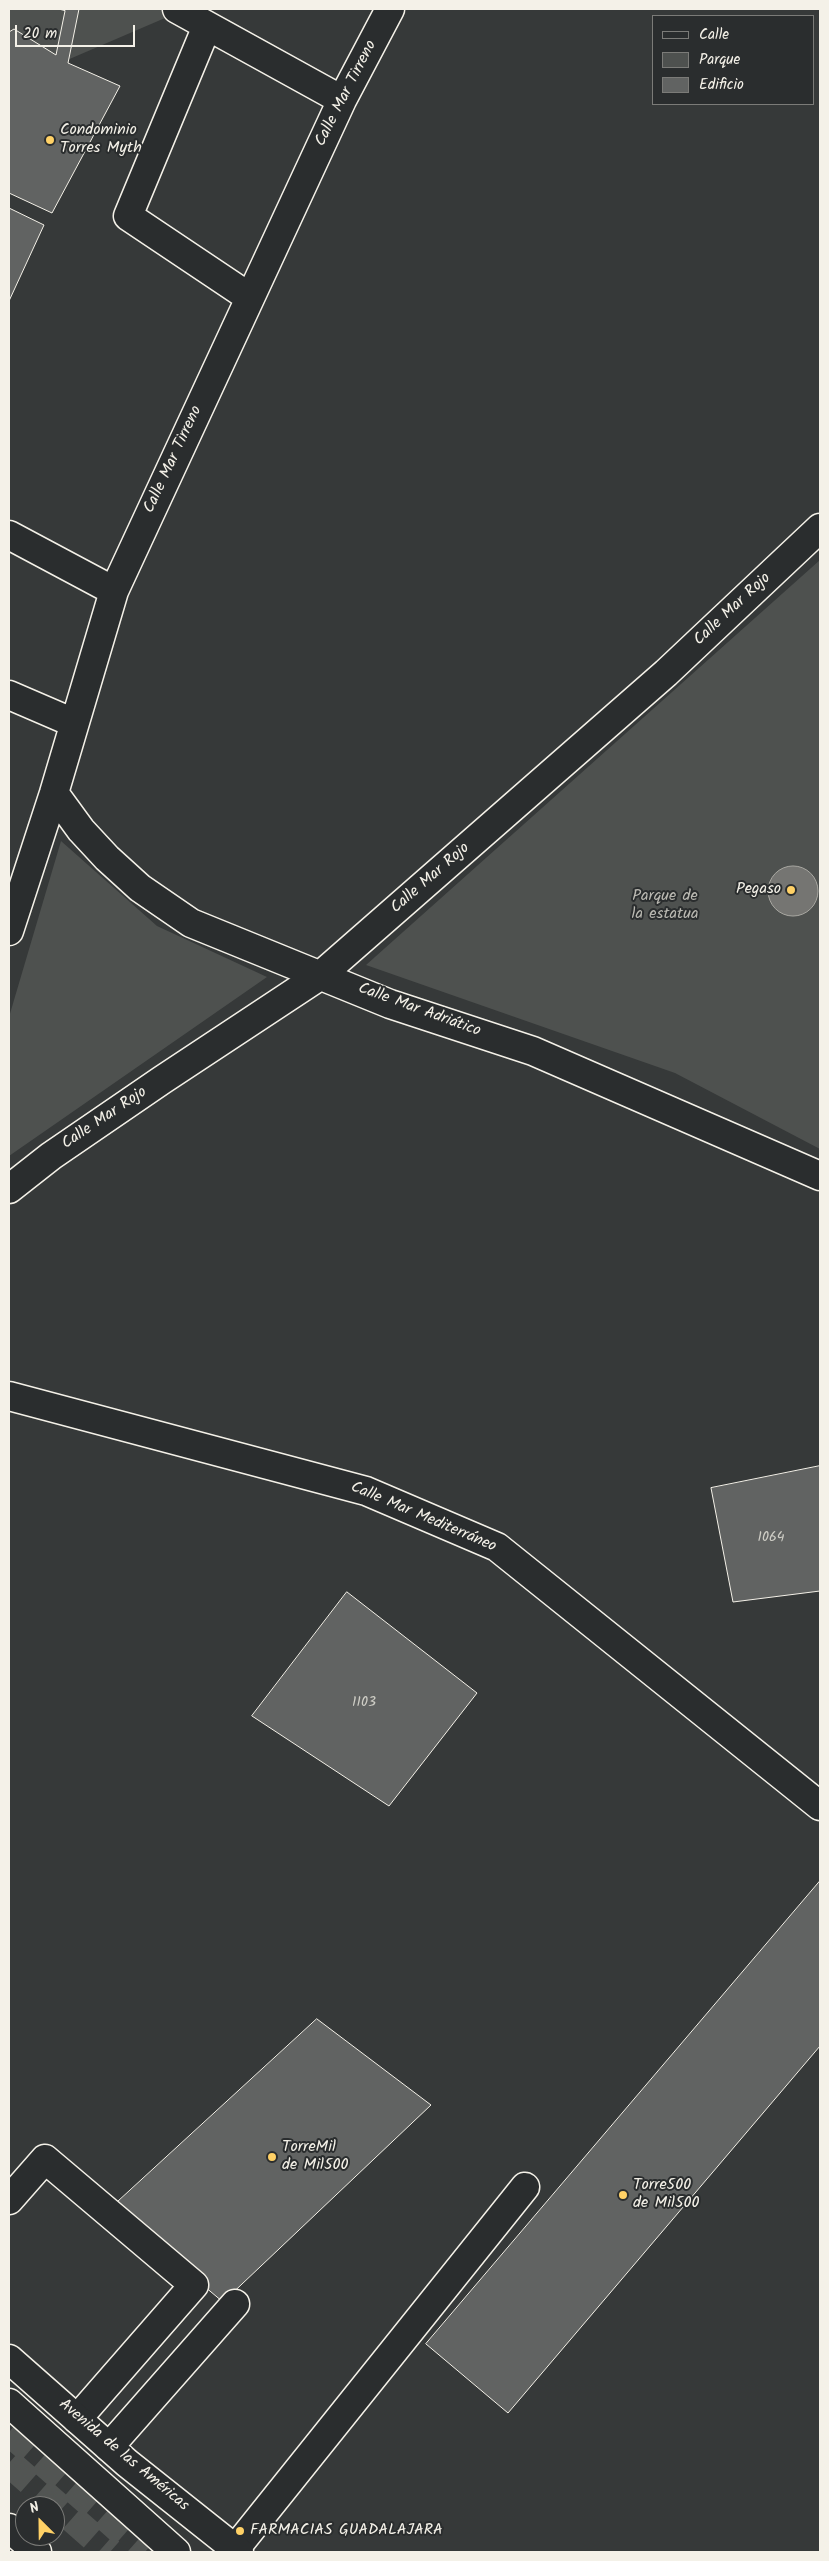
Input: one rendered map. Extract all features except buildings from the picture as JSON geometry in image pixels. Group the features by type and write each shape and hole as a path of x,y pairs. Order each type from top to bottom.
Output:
{"street":[{"path":"177,9 342,100"},
{"name":"Calle Mar Tirreno","path":"9,931 54,793 114,591 248,297 342,100 390,9"},
{"path":"207,26 128,216 248,297"},
{"name":"Calle Mar Rojo","path":"9,1189 51,1156 146,1091 322,975 666,673 820,528"},
{"path":"9,535 114,591"},
{"path":"9,695 74,723"},
{"name":"Calle Mar Adriático","path":"54,793 81,830 107,858 140,888 191,923 390,1004 533,1051 820,1176"},
{"name":"Calle Mar Mediterráneo","path":"9,1396 366,1491 497,1547 820,1806"},
{"path":"9,2200 45,2159 194,2286 77,2419"},
{"path":"237,2551 525,2187"},
{"path":"109,2447 235,2304"},
{"name":"Avenida de las Américas","path":"9,2359 109,2447 237,2551"},
{"path":"9,2404 176,2552"},
{"path":"9,2528 37,2552"}],"green space":[{"path":"9,9 186,9 9,85"},
{"name":"Parque de la estatua","path":"820,560 820,1149 675,1073 366,965"},
{"path":"61,841 157,926 267,977 9,1156 9,1017"}],"shaded area":[{"path":"793,866 811,873 818,891 811,909 793,916 775,909 768,891 775,873"}],"tunnel":[{"path":"9,2432 145,2552"},
{"path":"9,2463 110,2552"}],"place":[{"name":"Condominio Torres Myth","path":"50,140"},
{"name":"Pegaso","path":"791,890"},
{"name":"TorreMil de Mil500","path":"272,2157"},
{"name":"Torre500 de Mil500","path":"623,2195"},
{"name":"FARMACIAS GUADALAJARA","path":"240,2531"}]}
